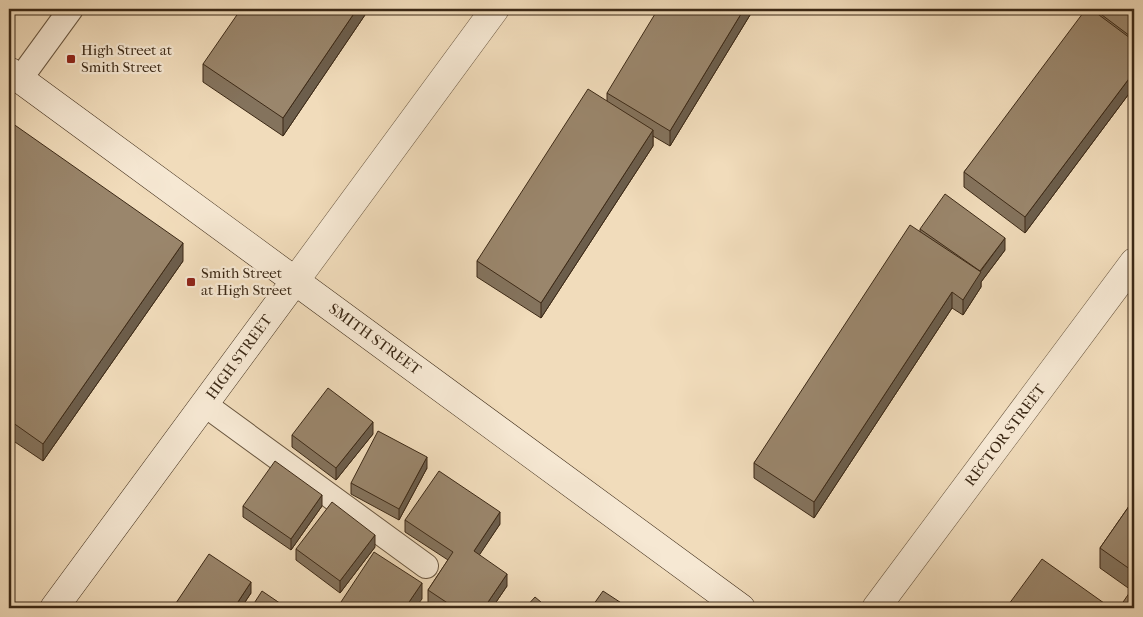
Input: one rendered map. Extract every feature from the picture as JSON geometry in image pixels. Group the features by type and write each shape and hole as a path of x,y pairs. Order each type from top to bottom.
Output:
{"street":[{"name":"HIGH STREET","path":"54,608 495,9"},
{"name":"SMITH STREET","path":"14,75 741,608"},
{"name":"RECTOR STREET","path":"876,608 1134,262"}],"lane":[{"path":"14,75 71,9"},
{"path":"204,404 426,566"}],"building":[{"path":"241,9 357,9 283,118 203,64"},
{"path":"658,9 744,9 670,131 607,93"},
{"path":"1086,9 1091,9 1134,41 1134,72 1025,217 964,172"},
{"path":"1094,9 1134,9 1134,39"},
{"path":"588,89 653,130 541,303 477,261"},
{"path":"9,121 183,243 43,444 9,420"},
{"path":"945,194 1005,238 980,271 920,229"},
{"path":"910,225 981,272 963,300 952,292 814,502 754,463"},
{"path":"328,388 373,422 336,468 292,435"},
{"path":"378,431 427,457 399,509 351,483"},
{"path":"275,461 322,495 291,539 243,506"},
{"path":"439,471 500,512 474,551 507,574 484,608 455,608 428,590 453,552 405,520"},
{"path":"1134,499 1134,572 1100,548"},
{"path":"332,502 375,535 340,581 296,549"},
{"path":"374,552 422,583 405,608 337,608"},
{"path":"209,554 251,582 234,608 185,608 176,603"},
{"path":"1042,559 1111,608 1006,608"},
{"path":"1134,586 1134,608 1119,608"},
{"path":"262,591 287,608 251,608"},
{"path":"603,591 629,608 591,608"},
{"path":"535,597 548,608 525,608"}],"place":[{"name":"High Street at Smith Street","path":"71,59"},
{"name":"Smith Street at High Street","path":"191,282"}]}
